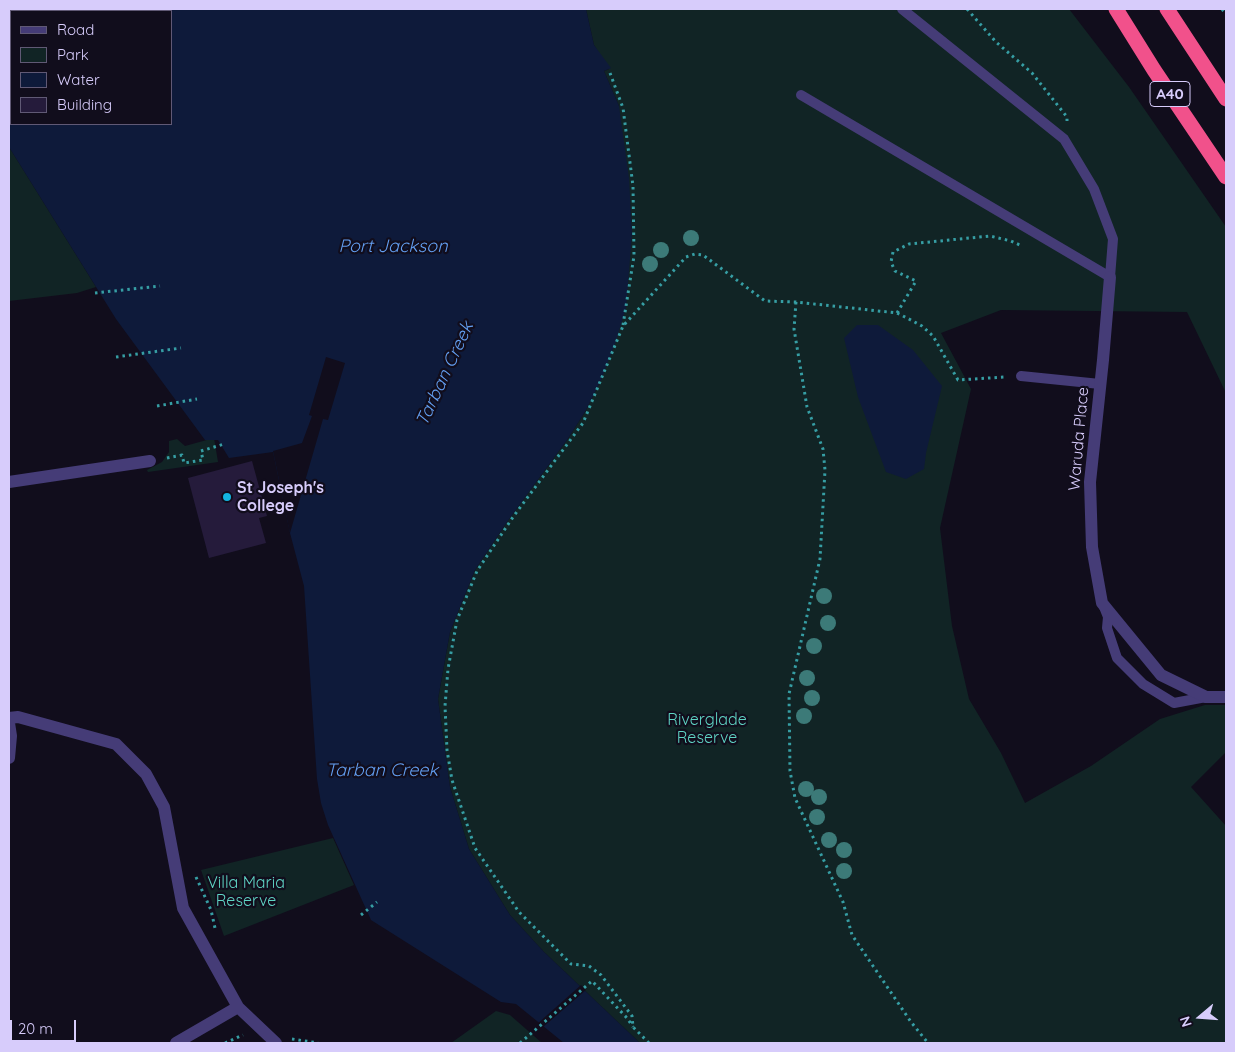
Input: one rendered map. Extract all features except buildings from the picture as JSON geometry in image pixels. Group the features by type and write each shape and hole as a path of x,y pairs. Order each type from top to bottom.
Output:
{"highway":[{"name":"A40","path":"1116,9 1154,70 1226,177"},
{"name":"A40","path":"1167,9 1226,99"}],"street":[{"name":"Waruda Place","path":"1110,277 1090,498 1092,547 1102,603 1161,675 1206,697 1226,696"},
{"path":"9,482 150,461"},
{"path":"9,758 12,719 116,744 146,774 164,807 183,908 238,1007 276,1043"},
{"path":"176,1043 238,1007"}],"lane":[{"path":"801,95 1110,277 1113,239 1094,189 1064,139 902,9"},
{"path":"1021,376 1100,384"},
{"name":"Waruda Place","path":"1102,603 1108,617 1107,628 1117,658 1143,684 1174,703 1206,697"}],"path":[{"path":"967,9 996,42 1032,73 1067,117 1064,139"},
{"path":"1222,9 1226,14"},
{"path":"610,73 623,108 633,186 634,256 623,326 583,423 512,517 477,571 457,620 448,669 445,706 447,750 452,780 475,848 519,912 570,964 589,966 601,975 632,1016 633,1028"},
{"path":"897,313 916,281 895,271 891,262 892,252 909,244 990,236 1011,241 1027,248"},
{"path":"623,326 686,257 695,254 703,255 765,301 796,302 897,313 922,326 933,336 958,380 1021,376"},
{"path":"95,293 160,286"},
{"path":"796,302 794,329 807,407 823,449 825,470 820,559 789,694 790,771 795,798 843,902 852,934 911,1022 928,1043"},
{"path":"116,358 181,348"},
{"path":"157,406 197,399"},
{"path":"150,461 182,455 184,464 202,460 201,451 224,444"},
{"path":"361,915 377,902"},
{"path":"520,1043 592,981 627,1018 633,1028 649,1043"},
{"path":"225,1043 242,1035"}],"green space":[{"name":"Riverglade Reserve","path":"586,9 1069,9 1129,87 1226,227 1226,393 1187,312 1001,310 941,333 971,389 940,528 952,626 969,699 1001,753 1025,803 1091,766 1160,719 1205,705 1226,705 1226,752 1191,787 1226,826 1226,1043 640,1043 544,952 510,915 469,849 450,787 438,699 450,632 475,570 507,522 567,440 585,412 601,380 619,106 604,71 609,69 594,45"},
{"path":"9,147 96,287 77,293 9,301"},
{"path":"214,438 218,462 148,472 147,470 162,462 169,452 169,441 177,439 185,446"},
{"name":"Villa Maria Reserve","path":"333,838 354,885 224,936 201,870"},
{"path":"496,1011 510,1015 542,1043 451,1043"}],"water":[{"name":"Port Jackson","path":"9,9 586,9 594,45 611,68 604,71 619,106 629,178 632,234 626,308 601,380 585,412 475,570 450,632 438,699 450,787 469,849 510,915 544,952 640,1043 564,1043 516,1004 501,1002 371,920 328,825 321,803 317,779 304,586 290,533 273,452 229,458 218,440 205,440 116,319 9,147"},
{"path":"857,325 878,325 913,350 942,386 924,469 906,479 886,472 858,397 844,338"}],"pier":[{"path":"326,357 345,363 328,420 323,419 290,533 273,451 302,443 312,416 309,415"},
{"path":"581,985 586,990 542,1028 537,1024"}],"place":[{"name":"St Joseph's College","path":"227,497"}],"water label":[{"name":"Tarban Creek","path":"445,374"},
{"name":"Tarban Creek","path":"382,771"}]}
